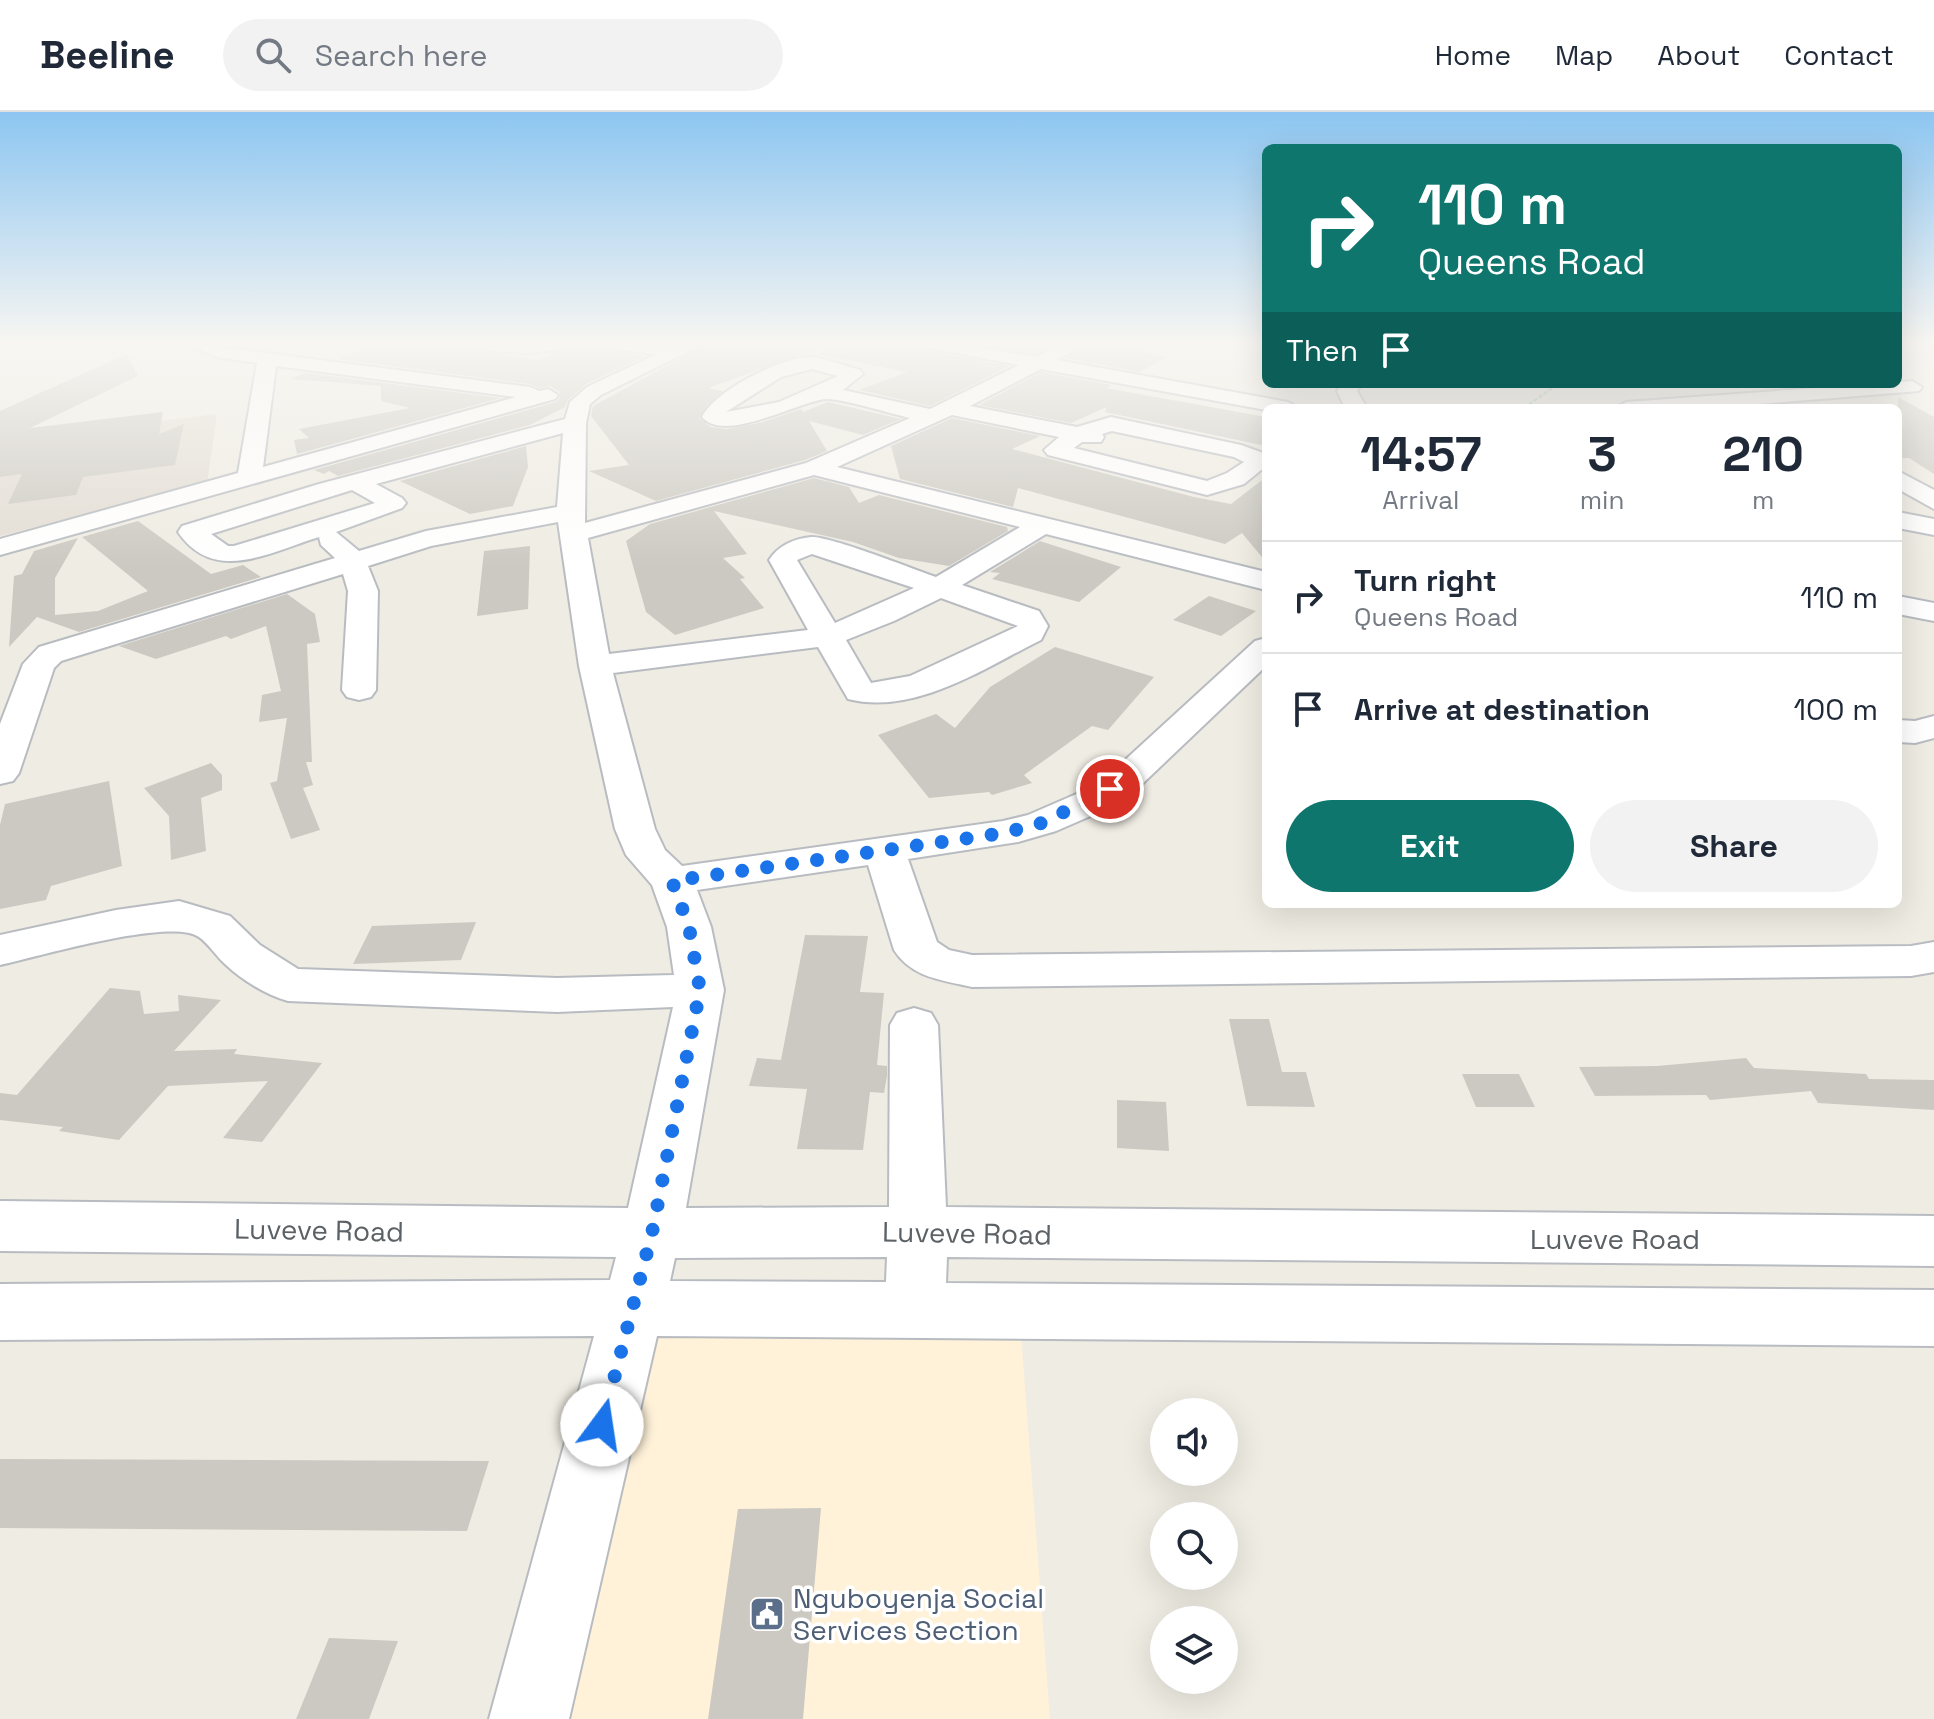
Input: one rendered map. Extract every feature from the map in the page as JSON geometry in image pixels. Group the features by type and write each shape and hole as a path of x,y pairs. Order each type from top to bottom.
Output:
{"street":[{"path":"249,480 256,417"},
{"path":"0,547 249,480 523,417"},
{"path":"355,482 393,503 252,550 222,555 191,532 355,482 539,417"},
{"path":"529,1719 652,1233 700,990 689,927 672,881 647,855 635,829 595,666 572,523 567,417"},
{"path":"713,417 746,417"},
{"path":"0,773 39,664 50,654 352,559 441,536 572,523 814,468 930,417"},
{"path":"972,417 1078,434"},
{"path":"1111,424 1241,452 1259,460 1259,470 1207,488 1056,450 1078,434 1111,424"},
{"path":"814,468 1262,580"},
{"path":"1902,481 1934,501"},
{"path":"1902,521 1934,527"},
{"path":"595,666 826,637 883,615 941,586 1044,524"},
{"path":"321,528 352,559 363,591 359,690"},
{"path":"813,545 941,586 1028,617 1033,626 1030,633 903,691 876,696 860,692 826,637 783,560 795,549 813,545"},
{"path":"1902,606 1934,612"},
{"path":"672,881 1004,833 1042,823 1095,800 1126,779 1257,667"},
{"path":"1902,731 1915,732 1934,727"},
{"path":"884,849 917,950 935,963 972,971 1911,961 1934,957"},
{"path":"0,950 116,924 179,915 214,926 244,956 288,985 557,995 700,990"},
{"path":"914,1025 918,1232 915,1310"},
{"name":"Luveve Road","path":"0,1226 1934,1241"},
{"path":"0,1312 631,1308 1934,1318"}],"shaded area":[{"path":"192,417 217,417 207,483 0,536 0,440"},
{"path":"1020,1321 1050,1719 542,1719 637,1325"}],"building":[{"path":"0,417 53,417 30,428 121,417 162,417 159,434 184,424 175,465 83,477 76,495 8,504 22,474 0,477"},
{"path":"362,417 432,417 297,454 294,440 309,438 299,429"},
{"path":"503,417 546,417 530,425 338,476 329,471 324,474 314,470"},
{"path":"592,417 700,417 711,427 727,429 778,417 901,419 863,435 809,421 827,451 805,460 656,501 589,471 629,465"},
{"path":"1040,417 1085,417 1071,423"},
{"path":"1129,417 1262,417 1262,445"},
{"path":"1902,417 1934,417 1934,474 1909,458 1902,458"},
{"path":"952,418 1040,436 1012,449 1194,497 1231,504 1262,480 1262,557 1242,533 1225,544 1018,488 1013,507 900,479 891,446"},
{"path":"526,446 528,467 513,506 470,514 400,481"},
{"path":"814,478 849,487 859,503 879,495 1007,527 1008,531 949,566 899,558 853,542 714,511 747,554 723,558 745,578 740,579 764,608 675,635 646,612 626,541 650,524"},
{"path":"138,521 211,574 243,565 261,577 79,632 37,617 9,647 14,576 22,574 34,551 78,538 55,578 55,615 98,611 148,591 82,537"},
{"path":"1040,541 1121,567 1079,602 992,579 1000,573 990,572"},
{"path":"530,546 528,609 477,616 484,551"},
{"path":"287,594 315,614 320,642 307,644 312,762 306,762 313,785 303,788 320,830 291,839 270,783 277,781 287,718 259,722 262,695 281,691 266,626 156,659 119,646"},
{"path":"1209,596 1256,611 1221,636 1173,620"},
{"path":"1055,647 1154,677 1108,730 1092,726 1024,775 1032,783 992,795 989,792 929,798 878,735 936,714 955,728 990,687"},
{"path":"211,763 222,775 222,790 201,798 206,851 171,860 169,816 144,788"},
{"path":"109,781 122,866 51,886 46,900 0,909 0,825 5,804"},
{"path":"476,922 461,960 353,964 372,926"},
{"path":"805,935 868,936 860,992 884,993 877,1065 887,1066 887,1076 884,1093 870,1092 863,1150 797,1149 807,1089 749,1086 757,1058 781,1060"},
{"path":"110,988 140,991 144,1014 179,1011 178,995 221,1000 174,1051 237,1049 234,1054 322,1063 262,1142 223,1138 268,1081 168,1086 119,1140 59,1131 63,1127 0,1120 0,1093 17,1095"},
{"path":"1229,1019 1269,1019 1282,1072 1306,1072 1315,1107 1247,1106"},
{"path":"1746,1058 1754,1068 1866,1074 1869,1079 1934,1080 1934,1110 1818,1103 1811,1091 1710,1100 1706,1095 1595,1096 1579,1067 1657,1066"},
{"path":"1462,1074 1519,1074 1535,1107 1476,1107"},
{"path":"1117,1100 1166,1102 1169,1151 1117,1148"},
{"path":"0,1459 489,1461 467,1531 0,1528"},
{"name":"Nguboyenja Social Services Section","path":"821,1508 803,1719 708,1719 738,1509"},
{"path":"329,1638 398,1641 369,1719 296,1719"}],"place":[{"name":"Nguboyenja Social Services Section","path":"767,1614"}],"route":[{"path":"602,1425 652,1233 700,990 689,927 672,881 1004,833 1042,823 1095,800 1110,789"}]}
